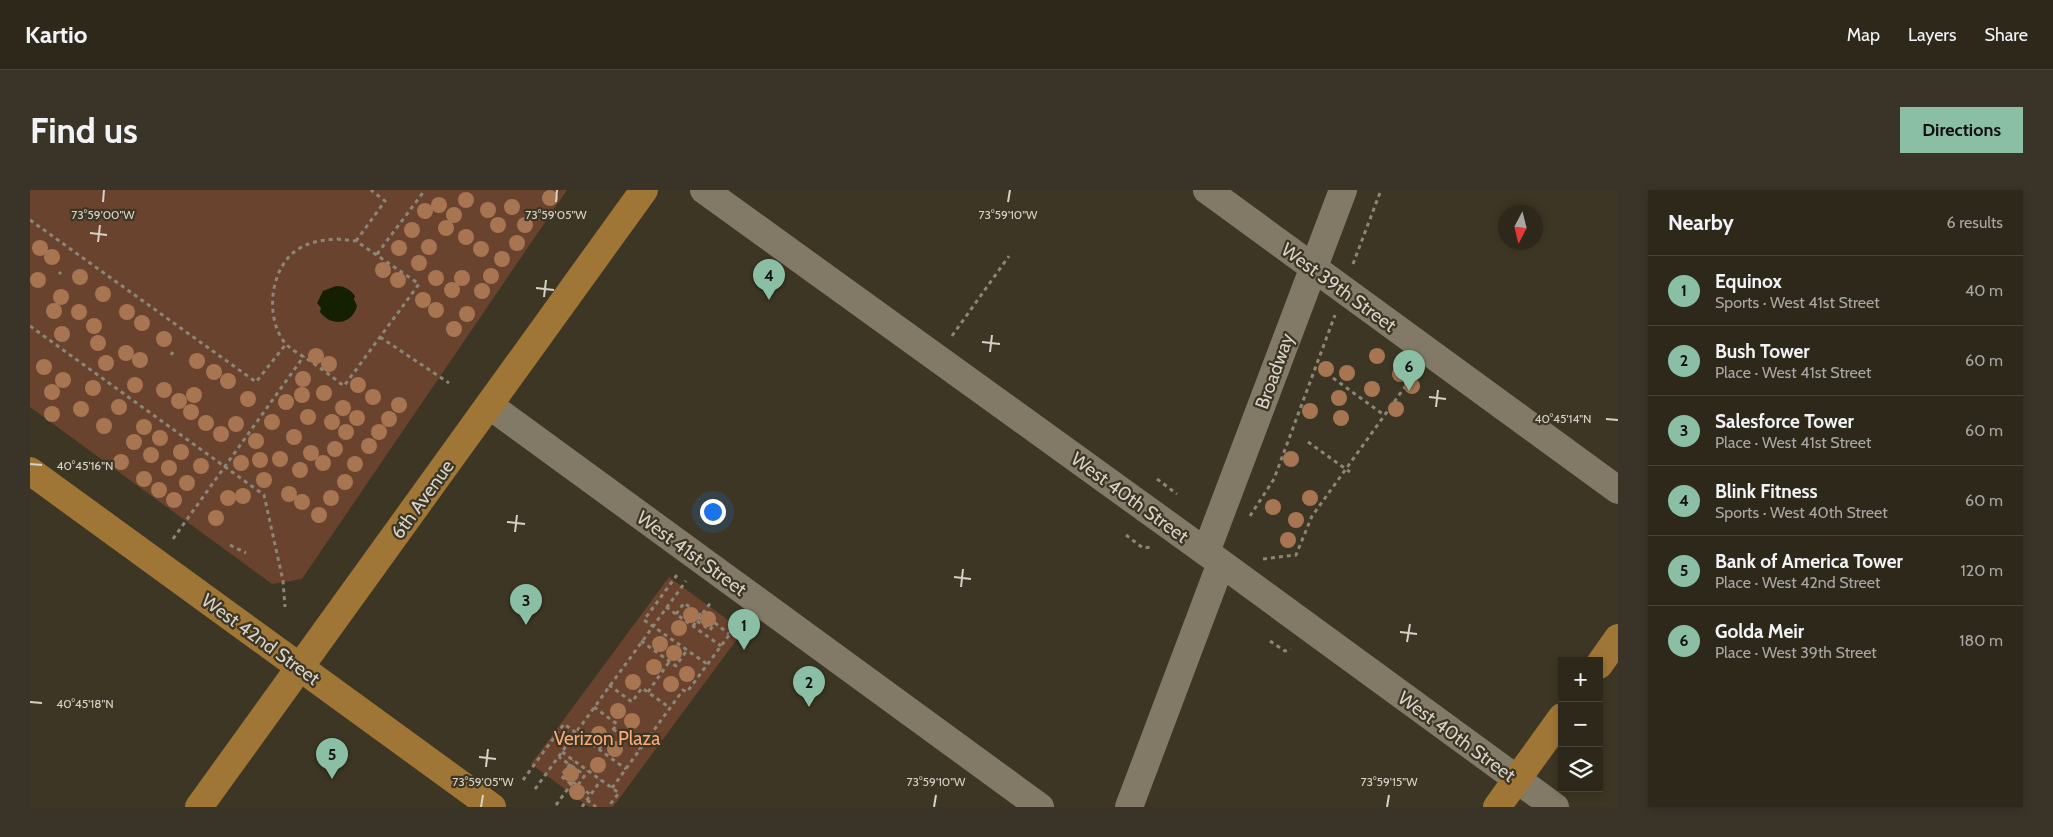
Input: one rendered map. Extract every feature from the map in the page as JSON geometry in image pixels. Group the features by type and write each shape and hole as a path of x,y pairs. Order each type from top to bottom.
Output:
{"main road":[{"name":"6th Avenue","path":"200,807 644,190"},
{"name":"West 42nd Street","path":"30,471 492,807"},
{"path":"1603,659 1618,638"},
{"path":"1497,807 1558,723"}],"street":[{"name":"West 40th Street","path":"704,190 1555,807"},
{"name":"West 39th Street","path":"1207,190 1618,490"},
{"name":"Broadway","path":"1129,807 1313,268 1343,190"},
{"name":"West 41st Street","path":"490,405 1040,807"}],"path":[{"path":"356,241 385,201 371,190"},
{"path":"377,254 425,190"},
{"path":"1354,263 1381,190"},
{"path":"30,220 256,382 286,344"},
{"path":"337,239 356,241 419,284 344,386 286,344 276,326 272,308 273,292 286,259 300,248 317,240 337,239"},
{"path":"952,336 1009,256"},
{"name":"Broadway","path":"1247,522 1274,479 1338,307"},
{"path":"30,326 264,495 283,581 285,607"},
{"path":"380,337 449,383"},
{"path":"173,539 304,356"},
{"path":"1263,559 1296,555 1312,516 1415,372"},
{"path":"1333,378 1384,415"},
{"path":"1308,442 1350,472"},
{"path":"1157,479 1177,494"},
{"path":"1126,535 1143,548 1151,547"},
{"path":"230,545 246,552"},
{"path":"535,789 666,607 697,556"},
{"path":"697,556 644,620 708,664"},
{"path":"693,626 728,580"},
{"path":"612,788 683,690 687,692 756,600"},
{"path":"676,614 684,603 701,615"},
{"path":"666,607 721,646"},
{"path":"698,621 710,630 715,623 729,634"},
{"path":"1270,640 1285,651 1290,649"},
{"path":"641,641 676,666 687,650"},
{"path":"648,692 669,662"},
{"path":"609,686 632,702 642,688 670,708"},
{"path":"594,707 617,724 599,749"},
{"path":"523,780 564,724 626,769"},
{"path":"613,729 640,748"},
{"path":"562,752 619,793 608,807"},
{"path":"556,805 580,772 558,756"},
{"path":"573,760 561,776 591,795"},
{"path":"578,786 588,771"},
{"path":"582,807 601,780"},
{"path":"587,800 596,807"}],"green space":[{"path":"30,190 567,190 302,579 272,584 30,407"},
{"name":"Verizon Plaza","path":"669,577 743,631 613,807 589,807 531,764"}],"shaded area":[{"path":"336,286 344,287 351,291 355,296 354,299 357,306 351,317 341,322 335,322 325,317 320,312 321,308 317,303 323,291"}],"place":[{"name":"Blink Fitness","path":"769,300"},
{"name":"Golda Meir","path":"1409,391"},
{"name":"Salesforce Tower","path":"526,625"},
{"name":"Equinox","path":"744,650"},
{"name":"Bush Tower","path":"809,707"},
{"name":"Bank of America Tower","path":"332,779"}]}
